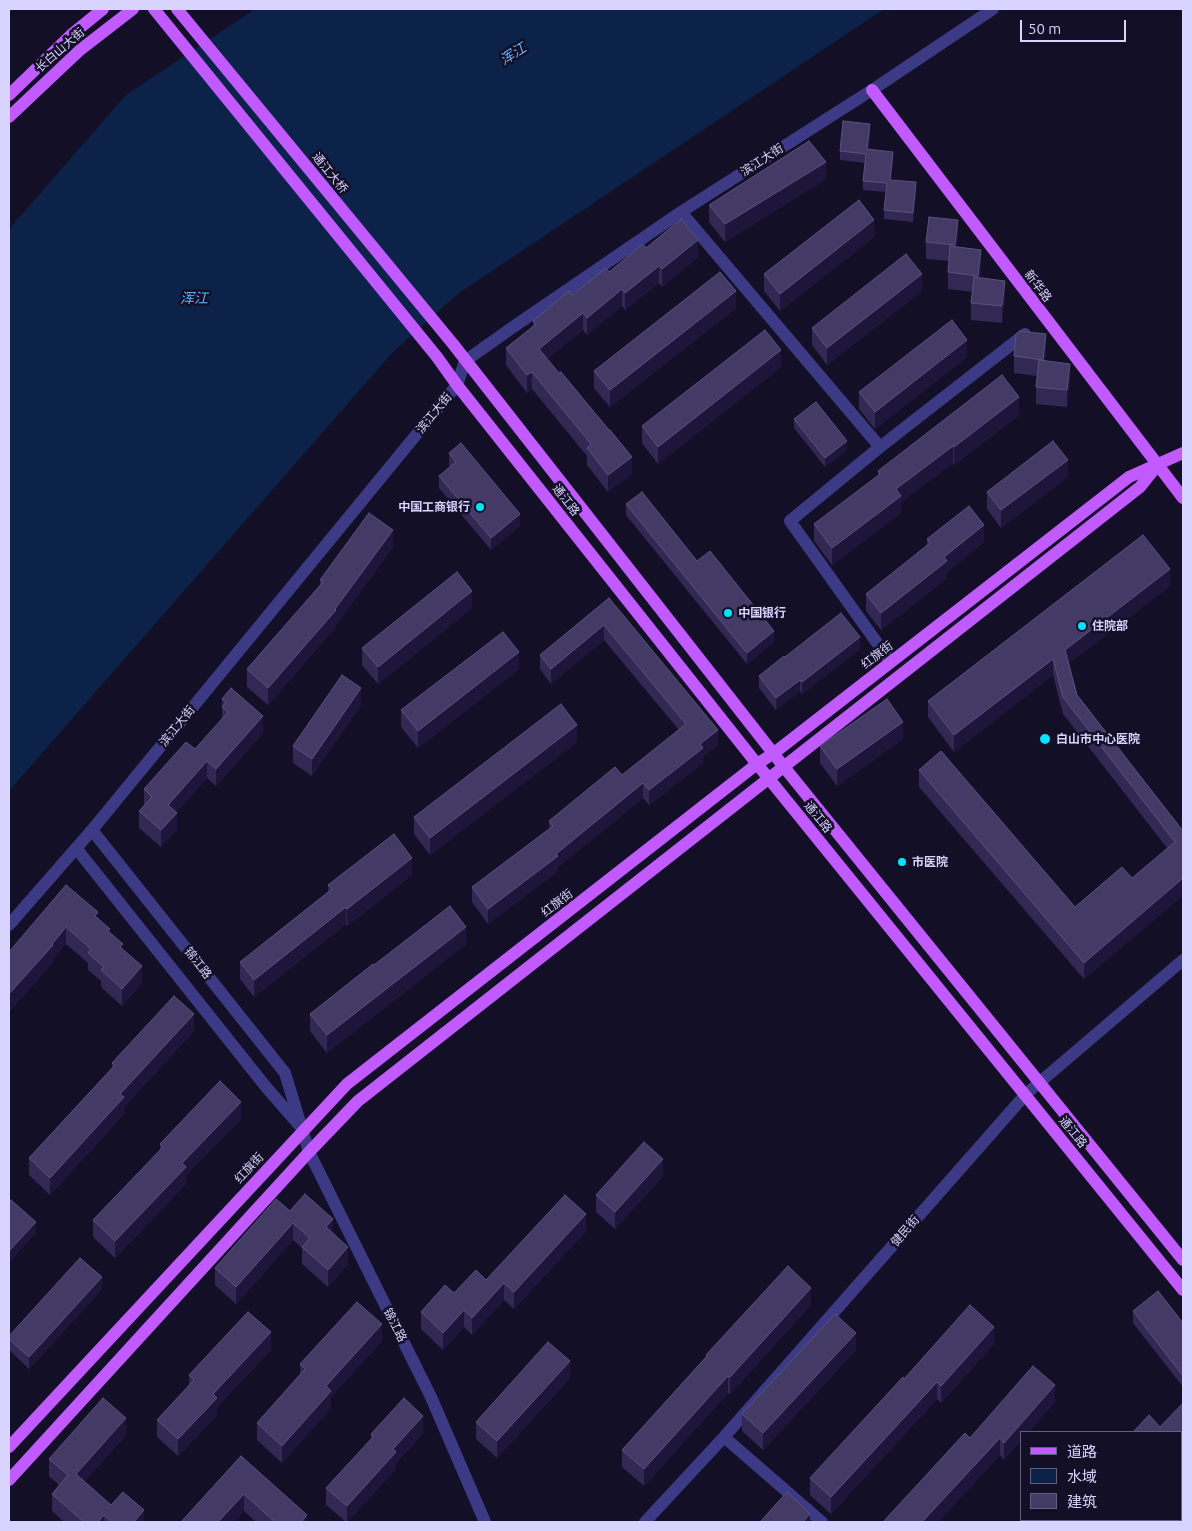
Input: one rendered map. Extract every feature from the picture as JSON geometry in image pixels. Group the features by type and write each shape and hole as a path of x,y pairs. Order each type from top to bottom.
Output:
{"main road":[{"name":"长白山大街","path":"9,95 71,35 103,9"},
{"name":"长白山大街","path":"9,117 80,50 134,9"},
{"name":"通江路","path":"154,9 437,357 457,385 757,764 1183,1290"},
{"name":"通江大桥","path":"181,13 453,344"},
{"name":"新华路","path":"872,90 1183,498"},
{"name":"通江路","path":"453,344 784,767 1183,1260"},
{"name":"红旗街","path":"9,1447 347,1084 1129,477 1183,453"},
{"path":"9,1480 358,1101 1140,487 1158,465"}],"street":[{"name":"滨江大街","path":"9,926 92,830 457,385 465,361 681,212 872,90 993,9"},
{"path":"681,212 880,447"},
{"path":"890,661 790,521 880,447 1025,334"},
{"name":"锦江路","path":"92,830 285,1073 309,1152 431,1397 485,1522"},
{"name":"锦江路","path":"76,848 266,1087 303,1130"},
{"name":"健民街","path":"645,1522 724,1437 1026,1094 1183,960"},
{"path":"724,1437 822,1522"}],"water":[{"name":"浑江","path":"255,9 884,9 459,293 392,353 9,791 9,229 126,95"}],"building":[{"path":"843,121 870,124 867,149 893,152 890,180 916,182 913,213 884,210 887,183 863,181 866,154 840,151"},
{"path":"809,141 826,162 725,224 709,205"},
{"path":"859,200 874,220 780,294 764,274"},
{"path":"929,217 958,220 955,245 926,242"},
{"path":"681,219 698,240 662,269 659,266 625,293 622,289 587,318 583,313 539,349 559,373 561,372 632,457 608,475 587,448 591,444 532,372 527,375 506,348 536,324 533,321 569,291 572,295 606,268 609,272 643,244 646,248"},
{"path":"950,246 981,250 978,276 948,272"},
{"path":"906,254 922,274 827,348 812,328"},
{"path":"720,272 736,291 610,390 594,371"},
{"path":"974,277 1005,281 1002,306 971,303"},
{"path":"952,320 967,340 875,412 859,392"},
{"path":"765,330 781,350 658,447 642,426"},
{"path":"1020,331 1046,334 1043,360 1014,356 1016,334"},
{"path":"1039,360 1070,364 1067,390 1036,387"},
{"path":"1002,375 1019,397 896,489 901,496 832,548 814,524 880,474 878,471"},
{"path":"816,402 847,441 825,458 794,419"},
{"path":"1053,441 1068,460 1001,510 987,492"},
{"name":"中国工商银行","path":"461,443 520,514 491,538 439,476 456,462 449,453"},
{"path":"642,492 697,561 710,551 774,631 747,653 626,504"},
{"path":"969,506 984,525 944,557 947,561 881,613 866,594 930,543 927,539"},
{"path":"369,513 393,530 336,610 268,688 247,669 323,582 320,580"},
{"path":"1143,535 1170,569 1065,650 1077,695 1183,831 1183,878 1084,963 919,770 941,751 1075,907 1122,867 1132,878 1175,842 1063,697 1053,659 954,735 928,701"},
{"path":"457,572 472,591 378,667 362,648"},
{"path":"609,598 718,730 700,744 703,748 649,790 643,783 556,854 558,856 488,909 472,887 553,826 549,821 615,767 622,775 686,724 604,625 551,669 540,655"},
{"path":"841,613 860,637 802,682 800,680 776,698 759,676"},
{"path":"503,632 519,652 418,731 401,710"},
{"path":"342,675 361,688 312,759 293,746"},
{"path":"231,688 263,716 216,769 207,761 168,805 177,813 161,830 139,811 152,797 144,789 186,742 195,749 228,712 222,707 226,702 222,699"},
{"path":"887,699 903,722 837,769 820,746"},
{"path":"561,704 577,725 430,838 414,817"},
{"path":"394,834 412,858 347,909 346,907 254,980 240,962 332,889 328,885"},
{"path":"66,885 98,912 95,916 123,944 120,947 142,966 122,989 101,970 104,967 88,953 91,949 66,927 53,945 9,994 9,952"},
{"path":"450,906 466,927 327,1035 310,1014"},
{"path":"174,996 194,1014 120,1094 124,1097 50,1178 29,1158 115,1065 112,1063"},
{"path":"220,1081 241,1102 182,1163 186,1167 115,1241 93,1220 163,1147 160,1144"},
{"path":"644,1142 663,1159 615,1212 596,1195"},
{"path":"305,1194 333,1219 326,1227 348,1247 328,1270 302,1247 310,1238 293,1223 236,1287 215,1268 276,1199 290,1211"},
{"path":"565,1195 586,1214 514,1292 504,1283 472,1318 464,1310 443,1333 421,1312 445,1285 454,1293 476,1270 486,1280"},
{"path":"11,1200 36,1222 9,1251 9,1203"},
{"path":"80,1258 102,1277 29,1357 9,1339 9,1336"},
{"path":"788,1266 811,1288 644,1469 622,1450"},
{"path":"1158,1291 1183,1323 1183,1376 1133,1311"},
{"path":"357,1302 382,1324 326,1386 331,1391 282,1446 257,1423 305,1369 300,1364"},
{"path":"970,1305 994,1327 941,1386 937,1382 831,1497 810,1478 903,1377 904,1379"},
{"path":"248,1312 271,1332 213,1394 217,1398 178,1439 157,1420 194,1380 189,1375"},
{"path":"835,1314 856,1333 763,1433 742,1414"},
{"path":"548,1342 570,1361 497,1441 476,1422"},
{"path":"1033,1366 1055,1385 1004,1443 1000,1438 922,1522 883,1522 965,1433 970,1438"},
{"path":"103,1398 126,1418 76,1474 111,1505 123,1492 144,1510 134,1522 112,1522 104,1515 98,1522 84,1522 52,1494 68,1475 49,1459"},
{"path":"404,1398 423,1416 393,1449 396,1452 347,1506 326,1488 373,1437 371,1434"},
{"path":"1183,1403 1182,1450 1182,1431 1134,1431 1149,1415 1160,1427"},
{"path":"241,1456 307,1515 301,1522 275,1522 244,1494 218,1522 181,1522"},
{"path":"787,1492 810,1514 803,1522 760,1522"}],"place":[{"name":"中国工商银行","path":"480,507"},
{"name":"中国银行","path":"728,613"},
{"name":"住院部","path":"1082,626"},
{"name":"白山市中心医院","path":"1045,739"},
{"name":"市医院","path":"902,862"}]}
